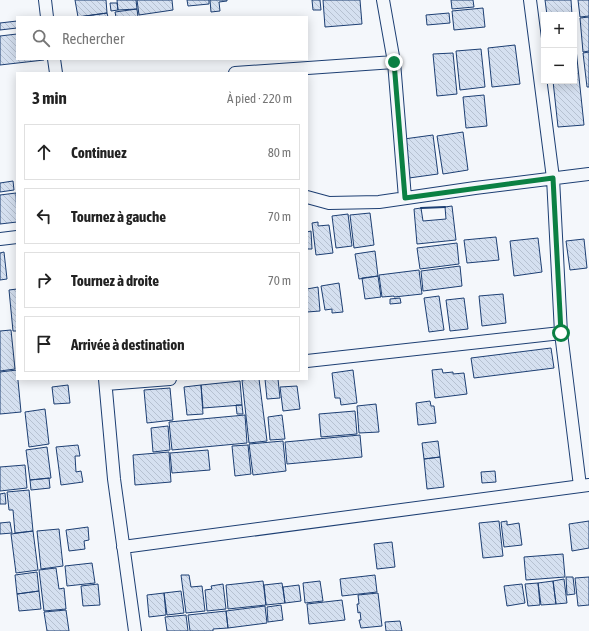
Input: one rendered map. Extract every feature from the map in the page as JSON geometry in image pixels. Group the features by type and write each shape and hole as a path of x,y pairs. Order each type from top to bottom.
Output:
{"street":[{"path":"45,0 47,16"},
{"path":"383,0 394,62 405,198"},
{"path":"123,547 584,486 561,333 553,178 530,0"},
{"path":"54,60 56,72"},
{"path":"249,72 394,62"},
{"path":"308,197 329,203 379,202 589,174"},
{"path":"0,239 16,237"},
{"path":"308,361 561,333"},
{"path":"135,631 114,479 105,382 148,380"}],"building":[{"path":"75,0 106,0 107,13 78,16"},
{"path":"117,0 136,0 137,9 118,10"},
{"path":"137,0 172,0 173,10 139,15"},
{"path":"187,0 209,0 209,4 188,6"},
{"path":"210,0 227,1 219,2 220,11 211,12"},
{"path":"312,0 320,0 321,10 313,10"},
{"path":"323,0 360,0 362,24 325,27"},
{"path":"451,0 473,0 474,7 452,9"},
{"path":"545,0 571,0 572,12 547,12"},
{"path":"578,0 589,0 589,16 580,17"},
{"path":"110,3 117,3 118,10 111,11"},
{"path":"483,8 485,27 454,30 452,11"},
{"path":"137,9 138,16 116,16 115,12"},
{"path":"107,13 108,16 85,16"},
{"path":"449,13 450,23 427,25 426,15"},
{"path":"589,17 589,51 583,52 580,18"},
{"path":"16,21 16,28 0,30 0,23"},
{"path":"16,34 16,60 44,60 0,65 0,36"},
{"path":"515,45 520,84 492,87 488,48"},
{"path":"481,49 485,87 460,90 456,51"},
{"path":"589,52 589,87 587,87 583,53"},
{"path":"453,53 457,94 437,96 433,54"},
{"path":"577,58 584,125 558,127 553,84 577,84"},
{"path":"484,95 487,126 466,128 463,97"},
{"path":"463,132 468,170 443,174 437,136"},
{"path":"433,135 438,174 409,178 404,139"},
{"path":"13,181 14,190 0,192 0,183"},
{"path":"16,193 16,222 0,224 0,195"},
{"path":"452,206 456,240 417,244 414,209 421,208 423,221 446,219 445,207"},
{"path":"370,213 374,245 354,248 350,215"},
{"path":"348,214 352,246 336,248 332,216"},
{"path":"318,222 318,226 329,225 333,253 316,255 312,223"},
{"path":"311,231 312,249 308,249 308,232"},
{"path":"496,237 499,260 467,263 464,240"},
{"path":"538,238 542,272 514,276 510,241"},
{"path":"584,239 587,268 570,270 566,241"},
{"path":"457,243 459,264 420,269 417,248"},
{"path":"375,251 378,276 359,279 355,254"},
{"path":"4,252 7,279 0,280 0,253"},
{"path":"460,266 462,286 423,291 421,271"},
{"path":"419,270 422,294 382,297 379,275"},
{"path":"378,276 381,297 365,299 362,278"},
{"path":"339,283 343,312 332,313 332,309 325,310 321,286"},
{"path":"318,287 320,311 308,312 308,289"},
{"path":"16,289 16,331 13,331 9,290"},
{"path":"503,294 506,323 482,326 479,296"},
{"path":"439,296 444,330 429,332 424,298"},
{"path":"400,298 401,303 390,304 390,299"},
{"path":"464,298 468,329 450,331 446,300"},
{"path":"11,330 15,369 0,371 0,331"},
{"path":"551,348 554,368 474,378 471,358"},
{"path":"442,369 443,373 464,373 467,394 435,398 432,370"},
{"path":"16,370 21,412 0,414 0,372"},
{"path":"353,370 357,403 341,405 340,398 335,398 332,373"},
{"path":"242,380 259,380 267,441 249,443"},
{"path":"265,380 278,380 280,398 267,399"},
{"path":"240,381 242,405 203,408 201,385"},
{"path":"68,385 70,403 54,404 52,387"},
{"path":"201,385 203,414 187,415 184,387"},
{"path":"297,386 300,409 283,411 280,387"},
{"path":"170,388 173,420 147,423 144,390"},
{"path":"430,401 431,406 434,406 436,423 418,425 416,403"},
{"path":"376,404 379,432 359,433 357,406"},
{"path":"236,405 242,405 243,414 237,414"},
{"path":"45,409 49,444 29,447 25,412"},
{"path":"355,411 357,434 321,437 319,414"},
{"path":"245,415 247,443 172,450 169,422"},
{"path":"282,415 285,439 270,440 268,417"},
{"path":"168,426 170,450 153,452 151,428"},
{"path":"360,435 362,457 287,464 285,442"},
{"path":"283,441 286,471 253,475 249,444"},
{"path":"438,441 440,457 424,459 422,443"},
{"path":"78,445 80,456 75,456 76,472 81,471 83,482 61,485 56,447"},
{"path":"248,445 251,474 235,476 232,446"},
{"path":"47,447 51,478 30,480 26,450"},
{"path":"208,450 210,470 172,473 170,453"},
{"path":"169,452 171,482 135,485 133,455"},
{"path":"440,457 444,487 427,489 424,459"},
{"path":"25,465 27,488 0,491 0,467"},
{"path":"495,471 496,482 482,483 481,472"},
{"path":"49,478 50,488 31,490 30,480"},
{"path":"29,490 33,531 15,533 13,510 9,510 7,492"},
{"path":"5,493 6,504 0,504 0,494"},
{"path":"499,521 503,556 483,558 479,523"},
{"path":"507,521 507,525 519,523 522,545 504,547 501,522"},
{"path":"589,521 589,548 572,551 569,524"},
{"path":"10,522 12,533 0,534 0,523"},
{"path":"88,527 89,540 84,541 85,549 69,551 66,530"},
{"path":"59,529 63,566 41,569 37,531"},
{"path":"33,531 38,570 16,573 11,534"},
{"path":"392,542 395,567 377,569 374,544"},
{"path":"563,554 565,577 526,580 524,557"},
{"path":"92,563 95,583 67,586 65,566"},
{"path":"56,568 59,589 64,588 66,609 44,611 39,570"},
{"path":"37,572 39,591 17,594 15,575"},
{"path":"181,575 189,575 191,587 202,586 205,611 186,613"},
{"path":"375,575 377,592 342,596 340,579"},
{"path":"566,577 573,577 575,594 567,595"},
{"path":"589,577 589,605 578,606 575,578"},
{"path":"564,579 567,603 556,604 553,581"},
{"path":"263,581 266,605 228,609 226,585"},
{"path":"320,581 323,601 305,603 303,583"},
{"path":"553,581 556,604 541,605 538,583"},
{"path":"282,583 285,603 266,605 264,585"},
{"path":"538,583 540,605 528,606 525,584"},
{"path":"98,584 100,605 83,606 81,586"},
{"path":"223,584 226,609 207,611 205,590 212,589 211,586"},
{"path":"522,584 525,603 507,606 504,586"},
{"path":"299,585 301,601 285,603 283,587"},
{"path":"39,591 41,609 19,611 17,594"},
{"path":"181,591 184,613 167,615 164,593"},
{"path":"164,593 166,615 149,617 147,595"},
{"path":"378,593 382,626 361,628 359,620 361,620 360,612 358,613 357,604 359,604 358,595"},
{"path":"342,600 345,620 309,624 307,604"},
{"path":"281,605 283,620 268,622 267,607"},
{"path":"265,606 267,623 228,628 226,611"},
{"path":"66,610 69,631 47,631 44,612"},
{"path":"226,611 228,628 213,629 213,631 190,631 188,615"},
{"path":"186,615 188,631 167,631 165,617"},
{"path":"400,621 402,631 386,631 385,622"}],"wall":[{"path":"421,208 445,207"}],"route":[{"path":"394,62 405,198 553,178 561,333"}]}
